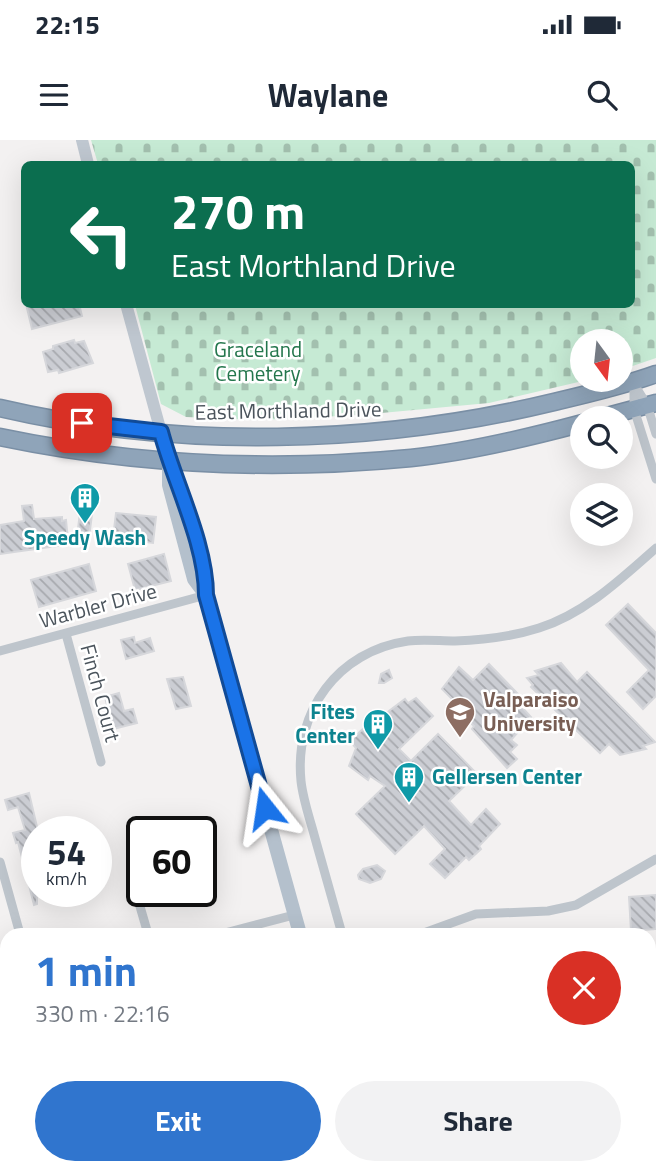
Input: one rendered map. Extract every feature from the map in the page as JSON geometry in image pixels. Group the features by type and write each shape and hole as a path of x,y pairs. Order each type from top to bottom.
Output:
{"highway":[{"name":"East Morthland Drive","path":"634,382 656,374"},
{"name":"East Morthland Drive","path":"0,408 82,423 161,432 249,437 330,436 422,428 506,414 594,392"},
{"path":"0,437 77,451 169,460 294,465 413,458 528,438 570,427"}],"main road":[{"path":"161,432 169,460 181,485 206,577 206,595 298,928"}],"street":[{"path":"82,140 87,161"},
{"path":"127,308 161,432"},
{"path":"634,382 656,433"},
{"path":"646,406 656,480"},
{"path":"340,928 307,811 300,762 308,718 329,682 360,657 394,644 499,638 541,628 583,607 656,548"},
{"name":"Warbler Drive","path":"0,651 206,595"},
{"name":"Finch Court","path":"66,634 101,762"},
{"path":"438,928 476,914 548,911 576,905 656,859"},
{"path":"0,862 18,928"},
{"path":"140,907 146,928"},
{"path":"243,928 294,915"}],"green space":[{"name":"Graceland Cemetery","path":"91,140 656,140 656,358 634,366 634,329 570,329 570,384 489,403 360,415 259,420 186,417 161,404 136,308 635,308 635,161 97,161"}],"building":[{"path":"27,308 80,308 82,316 32,329"},
{"path":"74,340 75,343 84,341 93,363 59,373 58,370 48,372 43,352"},
{"path":"32,505 34,519 62,517 62,521 66,520 68,540 65,545 0,554 0,525 24,521 22,506"},
{"name":"Speedy Wash","path":"80,512 92,514 89,538 77,537"},
{"path":"116,513 156,517 153,543 113,538"},
{"path":"164,554 171,581 135,590 128,564"},
{"path":"89,564 96,591 39,607 31,580"},
{"path":"628,604 656,633 656,696 643,709 627,692 649,670 606,625"},
{"path":"134,637 135,643 150,638 154,651 126,659 121,640"},
{"path":"561,663 577,682 587,672 655,742 643,746 646,749 620,755 609,744 600,753 531,687 533,685 527,678 539,675 535,671"},
{"path":"489,664 519,695 517,697 522,702 519,704 531,717 511,740 517,745 510,752 517,759 507,768 472,729 474,726 460,713 463,710 442,689 459,667 473,680"},
{"path":"389,670 392,678 379,683 381,674"},
{"path":"183,677 191,706 176,709 167,679"},
{"path":"119,693 124,711 133,709 137,723 113,729 105,697"},
{"name":"Gellersen Center","path":"416,698 433,716 399,749 411,761 438,734 477,774 449,801 471,825 486,809 500,824 479,846 481,849 469,860 466,857 445,878 430,864 445,849 424,826 395,854 356,814 385,786 370,776 368,780 349,766 356,748 350,741 365,727 370,732 389,711 405,699 408,703"},
{"path":"29,793 34,816 21,817 18,807 8,810 5,800"},
{"path":"21,831 21,854 18,842 16,843 13,833"},
{"path":"377,865 385,871 381,879 370,883 359,879 358,875 363,869"},
{"path":"656,895 656,928 631,928 629,897"}],"place":[{"name":"Speedy Wash","path":"85,525"},
{"name":"Valparaiso University","path":"460,739"},
{"name":"Fites Center","path":"378,751"},
{"name":"Gellersen Center","path":"409,804"}],"route":[{"path":"82,423 161,432 169,460 181,485 206,577 206,595 265,808"}]}
